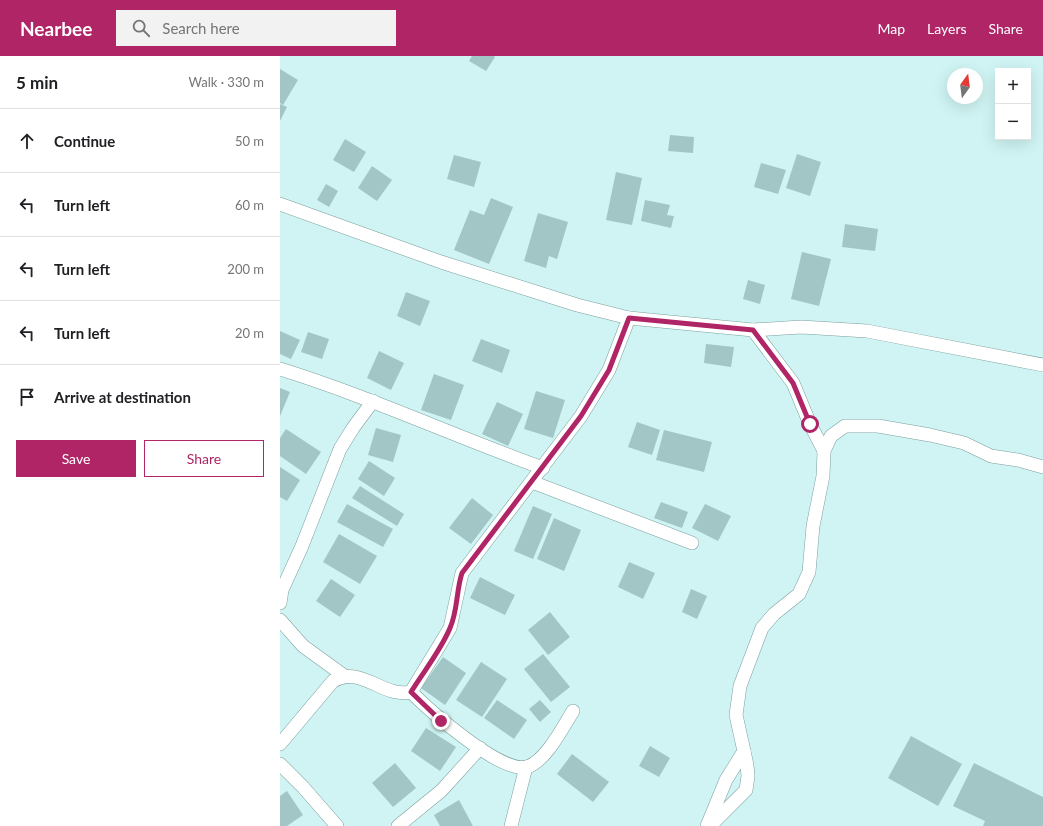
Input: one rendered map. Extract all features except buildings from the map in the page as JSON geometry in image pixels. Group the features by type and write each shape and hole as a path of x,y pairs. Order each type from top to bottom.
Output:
{"street":[{"path":"280,204 441,262 577,305 629,318 753,330 801,327 867,331 1043,365"},
{"path":"411,692 450,628 454,614 458,584 462,573 581,416 609,370 629,318"},
{"path":"710,826 746,790 748,776 736,715 740,686 762,628 774,614 799,594 809,572 813,526 824,476 824,451 810,424 793,383 753,330"},
{"path":"280,369 374,401 500,453 543,468"},
{"path":"280,604 282,590 302,546 340,449 353,428 374,401"},
{"path":"824,451 832,436 845,426 878,426 937,436 964,443 991,456 1043,466"},
{"path":"532,482 692,543"},
{"path":"280,620 302,646 343,675 358,677 390,690 404,693 411,692"},
{"path":"280,744 333,681 343,675"},
{"path":"411,692 441,721 480,748 512,766 526,767 538,760 549,748 573,711"},
{"path":"398,826 441,791 480,748"},
{"path":"707,826 726,780 744,751"},
{"path":"280,764 304,787 337,826"},
{"path":"511,826 526,767"}],"route":[{"path":"441,721 411,692 450,628 458,593 458,584 462,573 581,416 609,370 629,318 683,322 753,330 793,383 810,424"}]}
